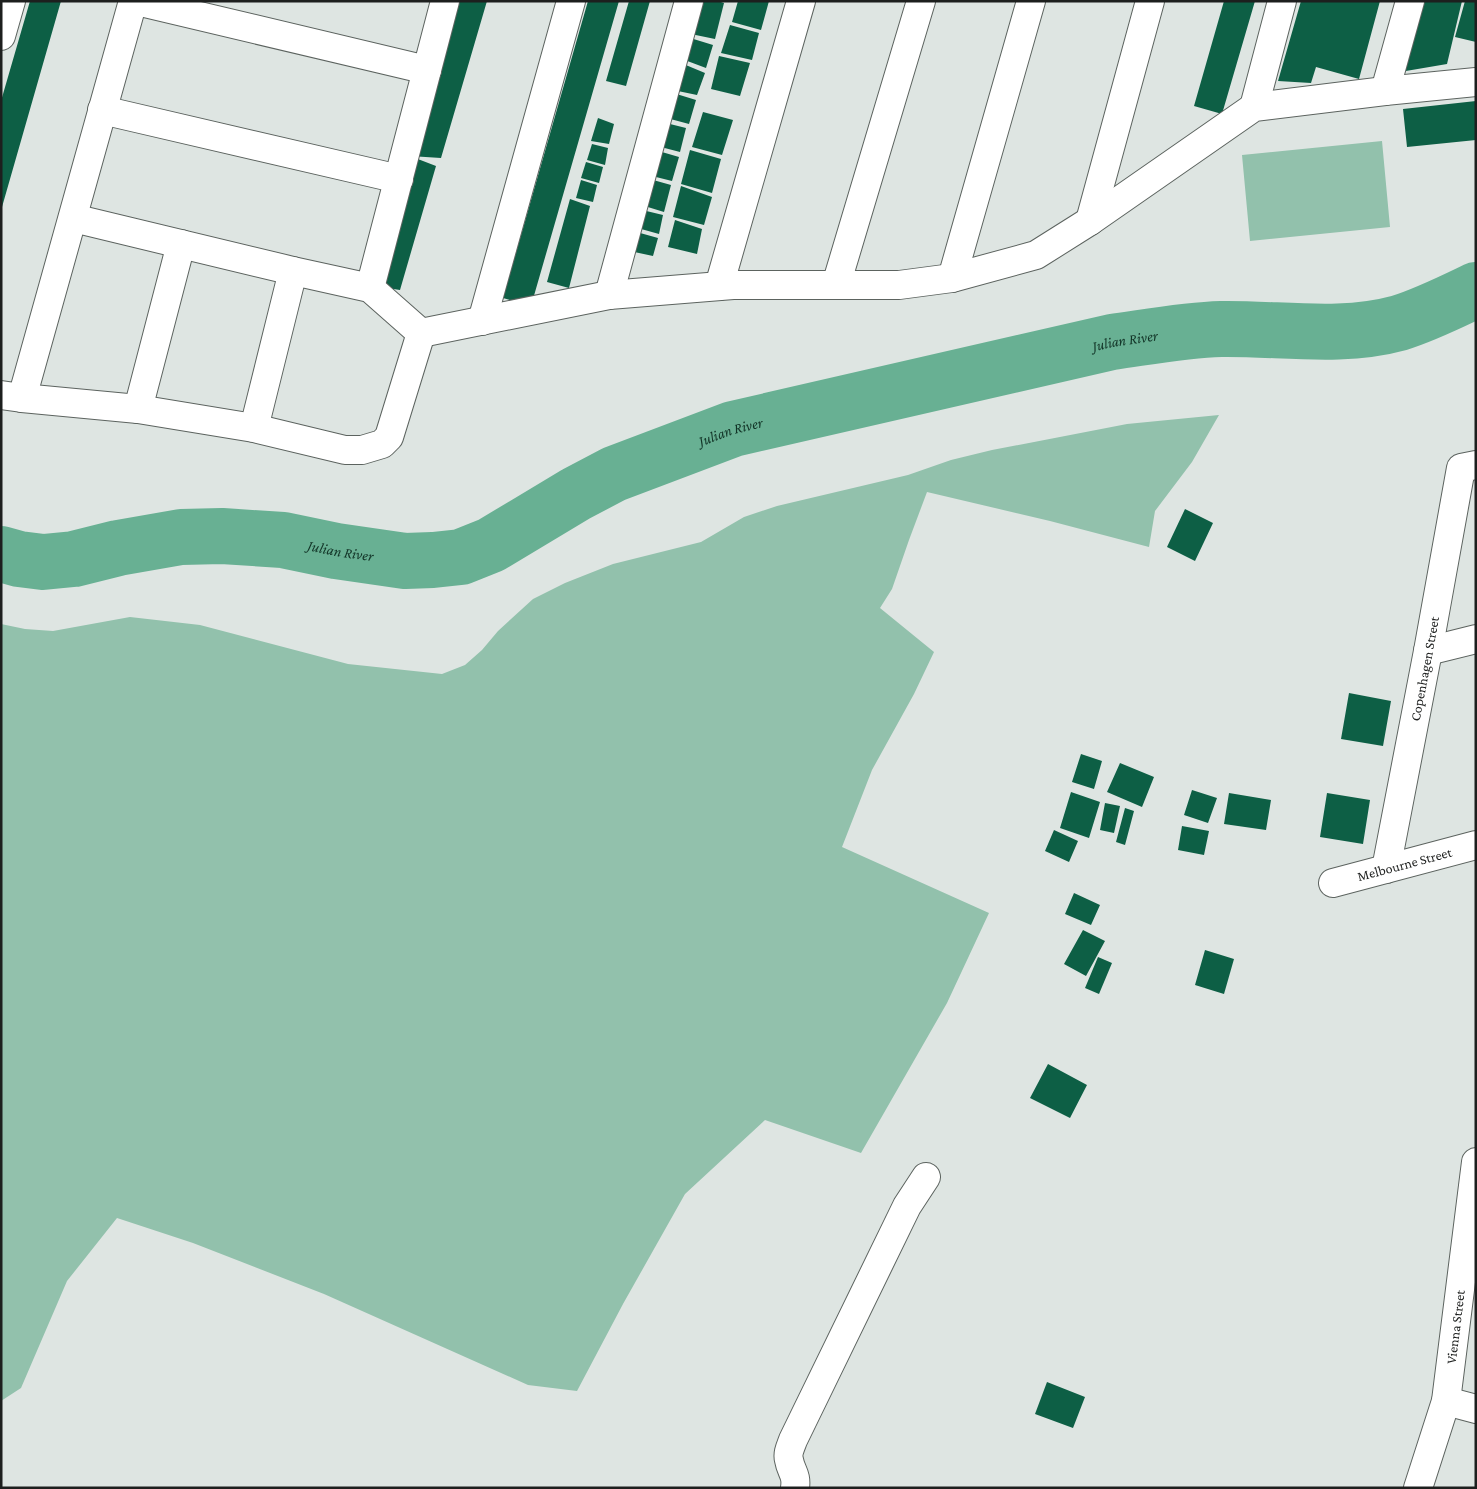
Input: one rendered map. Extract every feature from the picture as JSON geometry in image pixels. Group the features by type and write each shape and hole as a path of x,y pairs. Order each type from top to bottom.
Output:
{"street":[{"path":"1,36 11,1"},
{"path":"421,333 389,437 382,444 362,450 345,450 254,428 138,409 12,396 73,218 134,1 427,70"},
{"path":"370,288 445,1"},
{"path":"482,320 571,1"},
{"path":"609,295 689,1"},
{"path":"719,286 801,1"},
{"path":"836,286 921,1"},
{"path":"952,278 1031,1"},
{"path":"1090,221 1150,1"},
{"path":"1254,107 1282,1"},
{"path":"1385,91 1410,1"},
{"path":"421,333 609,295 719,286 899,286 952,278 1036,254 1090,221 1254,107 1476,82"},
{"path":"102,110 398,179"},
{"path":"73,218 370,288 421,333"},
{"path":"138,409 181,244"},
{"path":"254,428 293,271"},
{"name":"Copenhagen Street","path":"1386,869 1428,651 1468,466"},
{"path":"1428,651 1476,639"},
{"name":"Melbourne Street","path":"1333,883 1476,845"},
{"name":"Vienna Street","path":"1418,1488 1446,1401 1476,1162"},
{"path":"795,1488 796,1476 789,1460 789,1452 793,1440 907,1206 926,1177"},
{"path":"1446,1401 1476,1409"}],"green space":[{"path":"1382,141 1390,227 1250,241 1242,155"},
{"path":"1219,415 1192,462 1155,511 1149,547 927,492 892,589 880,608 934,652 914,694 872,770 842,847 989,913 947,1003 861,1153 765,1120 685,1194 577,1391 528,1385 324,1294 193,1243 117,1218 67,1281 21,1388 1,1401 1,624 25,629 53,631 130,617 200,625 348,664 442,674 465,665 533,599 565,583 613,564 701,542 744,517 777,506 908,475 951,460 992,450 1127,424"}],"building":[{"path":"30,1 61,1 2,207 1,101"},
{"path":"455,1 487,1 441,158 410,156"},
{"path":"588,1 619,1 531,306 503,298"},
{"path":"629,1 650,1 626,86 606,81"},
{"path":"695,1 718,1 724,3 715,39 686,33"},
{"path":"738,1 769,1 761,30 732,22"},
{"path":"1224,1 1255,1 1222,114 1194,106"},
{"path":"1301,1 1380,1 1359,79 1316,67 1311,83 1278,81"},
{"path":"1417,1 1462,1 1447,64 1400,72"},
{"path":"1465,1 1476,1 1476,42 1455,37"},
{"path":"730,25 759,33 752,60 721,53"},
{"path":"687,37 713,45 706,68 682,59"},
{"path":"719,56 750,63 740,96 711,89"},
{"path":"681,63 705,73 697,95 673,90"},
{"path":"670,92 696,100 689,124 663,117"},
{"path":"1476,101 1476,140 1407,147 1403,109"},
{"path":"703,112 733,120 722,155 692,147"},
{"path":"598,118 614,124 609,144 591,141"},
{"path":"662,122 686,128 680,152 657,146"},
{"path":"592,144 608,148 605,165 587,160"},
{"path":"655,150 679,157 672,181 648,175"},
{"path":"690,150 721,159 712,193 681,184"},
{"path":"410,156 436,166 400,290 374,286"},
{"path":"586,162 603,167 599,183 581,178"},
{"path":"646,178 671,185 664,212 638,204"},
{"path":"581,180 597,185 593,202 576,198"},
{"path":"681,186 712,197 704,225 673,217"},
{"path":"570,199 590,206 569,288 547,282"},
{"path":"638,209 663,215 659,234 634,227"},
{"path":"675,220 702,229 697,254 668,247"},
{"path":"633,231 658,238 653,256 625,250"},
{"path":"1185,509 1213,523 1195,561 1167,547"},
{"path":"1349,693 1391,701 1383,746 1341,739"},
{"path":"1081,754 1102,761 1094,789 1072,782"},
{"path":"1120,763 1154,777 1142,807 1107,792"},
{"path":"1192,790 1217,798 1208,823 1184,815"},
{"path":"1071,792 1100,802 1089,838 1060,828"},
{"path":"1229,793 1271,800 1266,830 1224,824"},
{"path":"1327,793 1370,800 1363,844 1320,837"},
{"path":"1105,803 1120,806 1114,833 1100,830"},
{"path":"1125,808 1134,811 1125,845 1116,842"},
{"path":"1182,826 1209,831 1204,855 1178,850"},
{"path":"1054,830 1078,841 1069,862 1045,851"},
{"path":"1074,893 1100,905 1091,925 1065,914"},
{"path":"1083,930 1105,941 1086,976 1064,964"},
{"path":"1205,950 1234,959 1224,994 1195,985"},
{"path":"1098,957 1112,963 1099,994 1085,988"},
{"path":"1048,1064 1087,1085 1070,1118 1030,1098"},
{"path":"1047,1382 1085,1397 1073,1428 1035,1414"}],"waterway":[{"name":"Julian River","path":"1,554 19,559 43,562 74,559 118,548 181,537 222,536 283,540 336,551 405,561 461,557 491,545 576,494 614,474 733,429 1112,342 1166,334 1221,329 1333,332 1377,328 1418,316 1476,290"}]}
